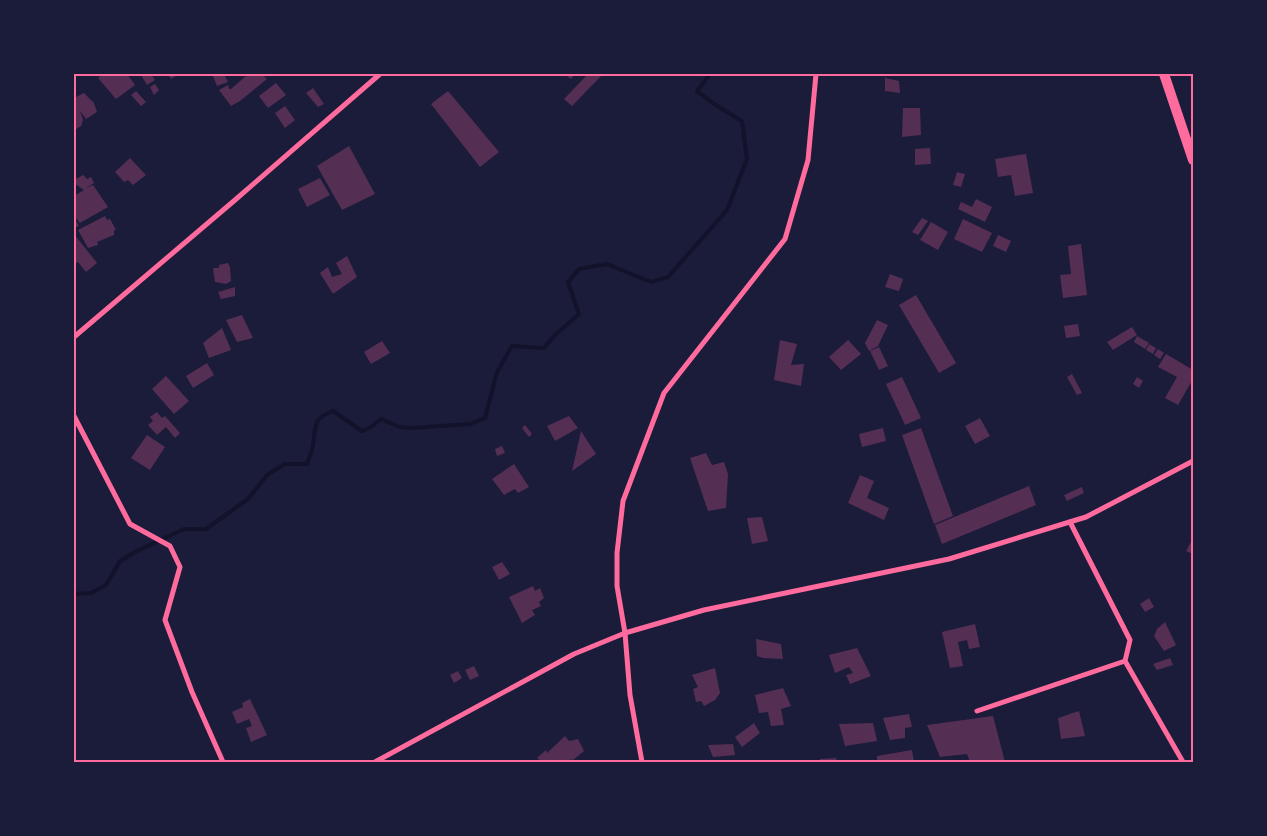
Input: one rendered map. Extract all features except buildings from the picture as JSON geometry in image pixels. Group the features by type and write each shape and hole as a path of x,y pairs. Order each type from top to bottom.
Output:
{"highway":[{"path":"1164,74 1193,160"}],"street":[{"path":"74,337 380,74"},
{"path":"642,762 630,695 617,586 617,552 623,502 664,393 785,239 808,160 816,74"},
{"path":"74,416 130,524 170,546 180,567 165,620 192,692 223,762"},
{"path":"375,762 574,654 624,633 704,610 949,559 1086,517 1193,462"},
{"path":"1070,522 1130,640 1125,661 1183,762"},
{"path":"977,710 1125,661"}],"waterway":[{"path":"74,594 91,593 106,585 120,561 135,552 184,529 206,529 248,499 267,475 285,464 307,464 313,447 316,424 321,417 333,411 362,431 381,419 400,427 413,428 470,424 485,418 497,372 512,346 544,348 555,335 579,314 568,282 579,269 607,264 651,282 668,277 727,210 747,159 742,121 697,91 710,74"}]}
